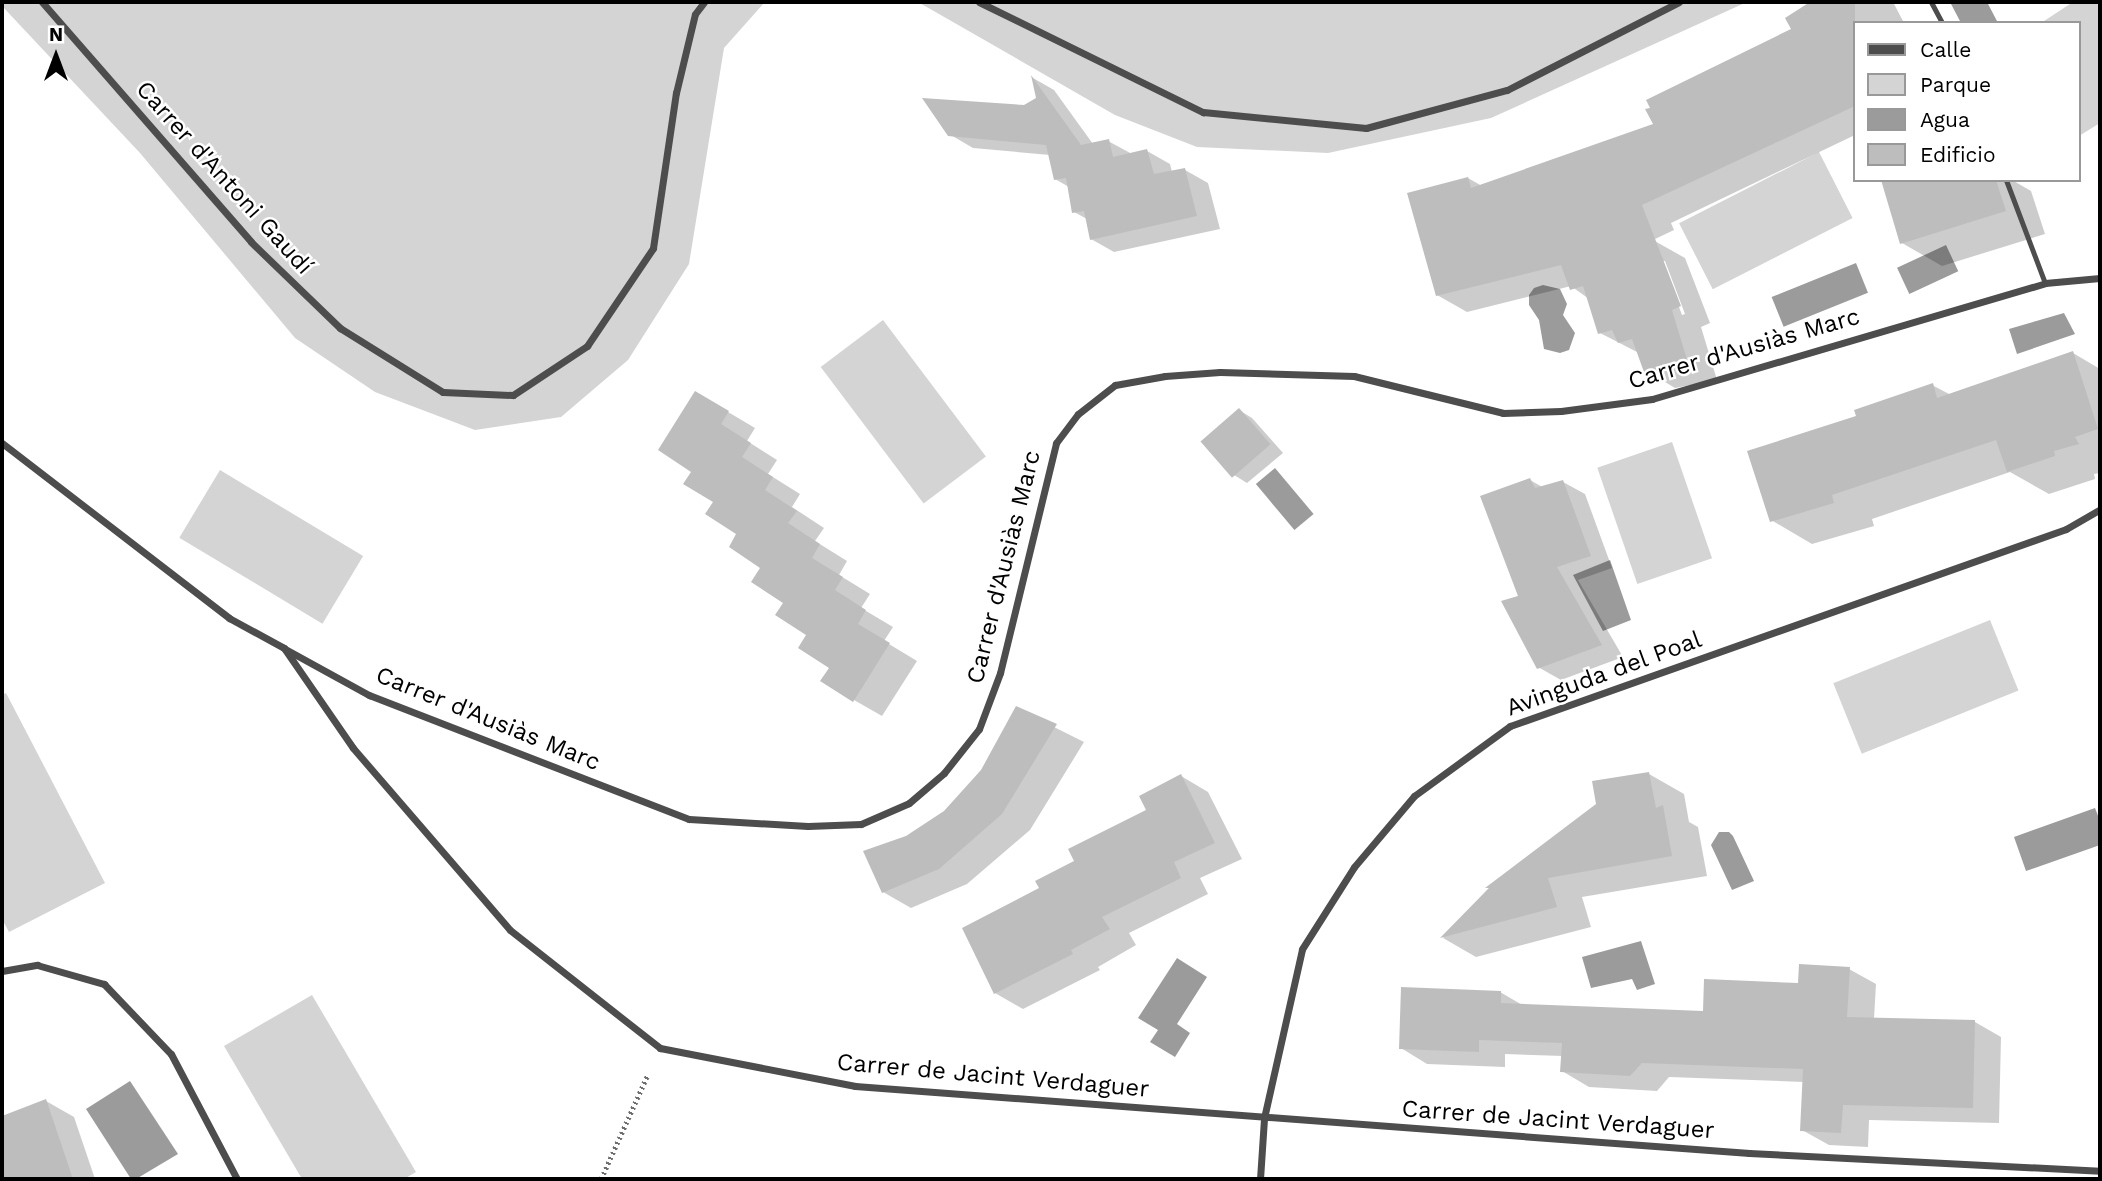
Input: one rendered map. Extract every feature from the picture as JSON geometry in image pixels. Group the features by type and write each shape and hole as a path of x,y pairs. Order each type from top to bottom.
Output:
{"street":[{"name":"Carrer d'Antoni Gaudí","path":"42,2 251,242 340,328 443,392 513,395 587,346 653,248 676,93 695,14 704,2"},
{"path":"979,2 1203,112 1366,128 1507,90 1679,2"},
{"name":"Carrer d'Ausiàs Marc","path":"284,648 369,695 689,819 808,826 861,824 909,803 944,773 979,729 1000,673 1056,443 1078,414 1115,385 1165,376 1220,372 1353,376 1503,413 1561,411 1652,399 2045,283 2100,278"},
{"name":"Carrer de Jacint Verdaguer","path":"2,443 229,618 284,648 353,748 510,930 660,1048 855,1086 1749,1153 2100,1171"},
{"name":"Avinguda del Poal","path":"1260,1179 1264,1118 1302,949 1353,867 1414,796 1500,734 1523,722 2066,529 2100,509"},
{"path":"2,971 37,965 104,984 171,1054 237,1179"}],"lane":[{"path":"1931,2 1941,21"},
{"path":"2007,182 2045,283"}],"path":[{"path":"601,1179 660,1048"}],"green space":[{"path":"2,2 765,2 724,48 689,264 628,360 561,417 475,430 375,392 295,338 140,153 2,6"},
{"path":"918,2 1747,2 1491,118 1328,153 1197,147 1115,115"},
{"path":"2073,2 2100,2 2100,123 2081,135 2081,21 2044,21"},
{"path":"1819,152 1853,218 1713,289 1679,223"},
{"path":"883,320 986,457 924,504 821,367"},
{"path":"1672,442 1712,558 1637,584 1597,468"},
{"path":"220,470 363,556 322,624 179,538"},
{"path":"1990,620 2018,690 1862,754 1833,683"},
{"path":"6,693 105,883 9,932 2,919 2,695"},
{"path":"312,995 416,1172 404,1179 302,1179 224,1046"}],"water":[{"path":"1950,2 1987,2 1997,21 1960,21"},
{"path":"1946,245 1958,271 1909,294 1897,268"},
{"path":"1856,263 1868,293 1784,327 1772,297"},
{"path":"1543,285 1560,289 1567,304 1563,315 1575,333 1569,350 1560,353 1544,349 1539,320 1529,305 1529,295 1534,288"},
{"path":"2064,313 2075,334 2017,354 2009,329"},
{"path":"1275,468 1314,514 1294,530 1256,484"},
{"path":"1610,560 1631,620 1603,631 1573,575"},
{"path":"2095,808 2100,821 2100,845 2026,871 2014,837"},
{"path":"1719,832 1729,832 1733,836 1754,881 1732,890 1711,845"},
{"path":"1641,941 1655,984 1637,990 1632,979 1591,988 1582,957"},
{"path":"1177,958 1207,977 1177,1024 1190,1033 1175,1057 1150,1042 1158,1030 1138,1018"},
{"path":"130,1081 178,1154 136,1179 131,1179 86,1109"}],"building":[{"path":"1810,2 1855,2 1854,106 1642,205 1681,306 1672,310 1688,363 1644,372 1632,339 1618,343 1612,330 1598,334 1583,286 1570,290 1561,265 1436,296 1407,193 1468,177 1471,188 1653,124 1645,109 1650,108 1646,100 1791,29 1785,18"},
{"path":"1031,75 1081,145 1109,139 1113,157 1147,149 1154,174 1185,168 1197,216 1090,240 1084,211 1072,213 1066,178 1054,180 1046,145 948,136 922,98 1024,105 1036,98"},
{"path":"1882,182 1997,182 2006,211 1900,244"},
{"path":"2073,351 2098,429 2075,437 2079,444 2054,451 2055,456 2007,472 1996,440 1832,495 1834,503 1770,522 1747,451 1856,416 1854,410 1933,383 1937,398"},
{"path":"695,391 729,411 721,424 751,443 742,457 773,477 765,490 797,511 788,523 820,544 812,558 843,577 835,590 866,610 858,624 890,643 853,702 820,681 829,668 798,648 806,635 775,615 783,603 751,582 760,568 729,547 736,534 705,514 713,502 683,484 691,472 658,450"},
{"path":"1239,408 1270,444 1232,478 1201,441"},
{"path":"1530,478 1535,488 1563,480 1591,556 1557,567 1602,645 1537,669 1501,601 1518,596 1480,496"},
{"path":"1016,706 1057,724 1002,814 939,869 882,893 863,851 906,836 944,811 981,770"},
{"path":"1649,772 1656,808 1663,805 1672,856 1548,878 1557,907 1440,938 1489,888 1485,888 1596,804 1592,781"},
{"path":"1181,774 1215,843 1174,862 1181,878 1102,917 1110,929 1071,950 1073,954 994,994 962,928 1039,888 1035,881 1074,861 1068,849 1146,810 1139,796"},
{"path":"1799,964 1850,967 1847,1017 1975,1020 1973,1108 1843,1105 1841,1133 1800,1131 1803,1069 1642,1063 1630,1076 1560,1072 1562,1043 1479,1040 1479,1052 1399,1049 1401,987 1501,991 1501,1003 1703,1011 1704,979 1798,983"},
{"path":"46,1099 73,1179 2,1179 2,1116"}]}
